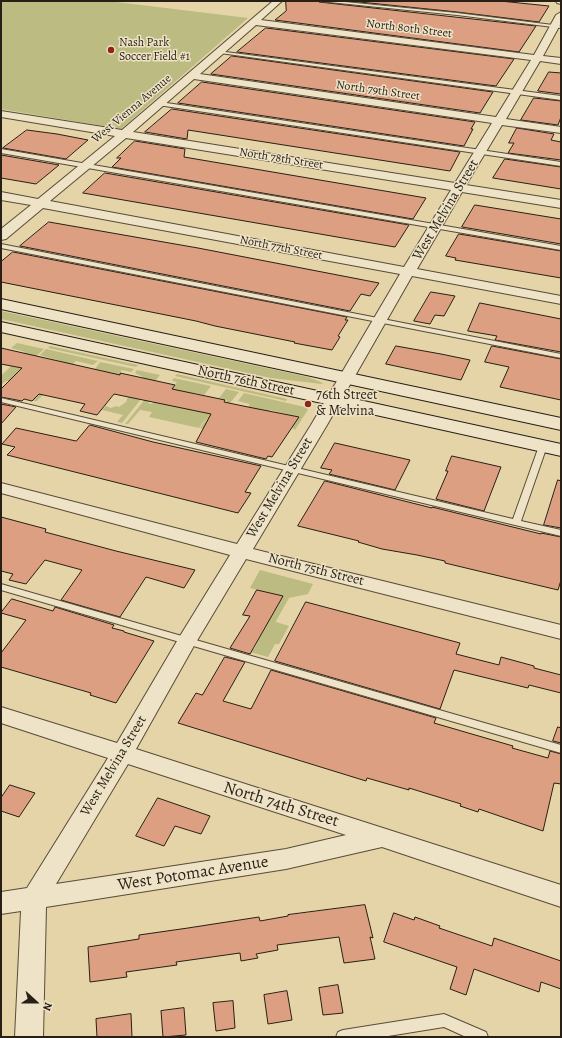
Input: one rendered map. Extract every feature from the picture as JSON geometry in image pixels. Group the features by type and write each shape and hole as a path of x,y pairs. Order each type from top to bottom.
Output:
{"main road":[{"name":"North 76th Street","path":"1,304 561,424"},
{"name":"North 76th Street","path":"1,327 552,448"}],"street":[{"name":"West Vienna Avenue","path":"1,236 160,104 278,1"},
{"name":"North 80th Street","path":"254,22 561,61"},
{"name":"West Melvina Street","path":"34,898 122,755 187,641 292,470 347,378 379,320 559,23"},
{"name":"North 79th Street","path":"191,76 561,130"},
{"name":"North 78th Street","path":"1,114 561,204"},
{"name":"North 77th Street","path":"1,196 561,300"},
{"name":"North 75th Street","path":"1,488 242,552 561,632"},
{"name":"North 74th Street","path":"1,715 122,755 383,837 561,896"},
{"name":"West Potomac Avenue","path":"1,903 286,859 383,837"},
{"path":"29,1037 34,898"}],"lane":[{"path":"321,1 559,23"},
{"path":"220,52 561,98"},
{"path":"160,104 561,164"},
{"path":"1,151 561,248"},
{"path":"1,246 561,356"},
{"path":"1,400 292,470 561,532"},
{"path":"516,522 552,448"},
{"path":"1,586 561,749"},
{"path":"343,1037 444,1020 481,1037"}],"shaded area":[{"path":"1,1 108,1 248,18 121,129 1,109"},
{"path":"1,311 308,377 323,383 271,378 1,319"},
{"path":"17,343 44,349 9,381 6,381 1,385 1,376 25,352 11,348"},
{"path":"50,346 138,365 136,367 48,348"},
{"path":"46,349 98,361 93,365 76,361 37,401 32,401 63,362 40,355"},
{"path":"100,362 134,369 131,372 122,370 115,377 106,372 95,369"},
{"path":"137,370 160,375 122,423 117,422 123,415 102,410 106,406 111,408 116,406 119,407 126,402 129,394 143,377 135,373"},
{"path":"177,374 287,399 286,401 175,376"},
{"path":"174,378 211,386 204,395 194,393 183,407 216,415 205,420 199,428 149,417 152,412 140,410 128,424 125,424 150,393 151,398 148,403 152,404 160,395 166,397 177,382 172,381"},
{"path":"226,389 239,392 208,430 200,428 206,420 216,417 227,400 219,398"},
{"path":"244,393 309,408 295,430 292,427 298,417 270,410 261,424 248,407 250,404 238,401"},
{"path":"260,570 313,584 308,594 289,598 276,622 289,626 279,644 275,644 268,657 232,647 234,643 254,649 259,639 255,638 281,596 250,588"}],"building":[{"path":"286,1 318,1 536,26 519,52 275,20 286,11"},
{"path":"350,1 500,1 549,6 539,22"},
{"path":"266,28 514,59 496,86 237,52"},
{"path":"232,56 493,92 480,113 211,74"},
{"path":"549,72 561,73 561,94 538,91"},
{"path":"202,82 475,122 464,146 178,103"},
{"path":"534,98 561,101 561,117 558,125 521,120"},
{"path":"172,109 460,152 450,171 188,130 187,139 145,132"},
{"path":"517,128 554,134 551,140 561,142 561,160 508,153 514,143 509,143"},
{"path":"27,130 88,140 66,159 3,148"},
{"path":"135,141 185,149 184,157 426,198 413,219 112,167 121,158 117,158"},
{"path":"1,155 59,165 36,184 1,178"},
{"path":"505,159 561,167 561,189 493,178"},
{"path":"105,173 409,225 395,247 83,193"},
{"path":"475,205 561,219 561,244 462,227"},
{"path":"49,222 198,248 379,283 370,296 361,294 350,311 20,246"},
{"path":"459,234 561,251 561,278 455,260 456,258 446,256"},
{"path":"13,252 347,317 345,320 348,320 338,336 340,337 332,350 294,343 295,342 196,321 1,282 1,262"},
{"path":"431,292 455,296 444,316 435,315 430,324 414,321"},
{"path":"480,303 561,319 561,352 495,340 497,336 468,331"},
{"path":"396,346 470,360 461,380 386,364"},
{"path":"492,346 561,359 561,400 500,387 509,367 485,362"},
{"path":"1,348 120,375 120,373 175,385 172,389 225,400 224,402 299,417 272,457 268,456 266,459 196,442 211,414 114,394 97,415 80,411 85,404 39,394 32,401 24,399 22,401 1,397 1,389 22,368 1,364"},
{"path":"1,404 16,407 1,424"},
{"path":"90,425 153,442 261,466 245,492 251,493 238,513 7,455 15,447 2,444 16,428 76,441"},
{"path":"335,443 410,460 395,490 329,474 332,470 321,468"},
{"path":"452,456 501,467 484,511 436,499 448,471 446,471"},
{"path":"558,480 561,481 561,528 544,525"},
{"path":"325,481 541,534 561,537 561,580 558,590 445,563 445,561 382,549 358,542 359,541 298,526"},
{"path":"1,517 46,529 45,532 195,570 184,588 146,577 120,617 61,600 82,570 45,560 26,584 9,580 13,574 1,571"},
{"path":"257,590 283,596 250,654 230,648 250,616 243,615"},
{"path":"12,599 53,611 55,607 114,625 112,628 154,641 116,703 90,695 91,693 1,667 1,653 26,620 1,613"},
{"path":"306,602 460,643 456,654 499,665 501,657 561,675 561,693 529,685 528,688 454,670 440,709 275,661"},
{"path":"225,657 245,662 223,701 251,709 271,670 436,718 434,723 513,746 512,748 548,758 550,751 561,754 561,784 554,783 543,831 479,809 478,812 460,806 461,804 409,788 409,790 367,778 366,781 178,723 196,693 202,695"},
{"path":"558,727 561,728 561,743 553,741"},
{"path":"10,785 35,793 19,817 1,811 1,798"},
{"path":"158,798 210,816 201,834 175,826 164,846 136,836"},
{"path":"365,905 373,938 370,937 375,959 344,963 339,937 277,945 278,950 256,954 258,958 241,961 240,953 176,962 177,965 126,972 127,977 90,982 88,947 139,939 139,935 259,917 260,921 288,915"},
{"path":"394,913 414,920 415,917 440,926 439,928 492,946 494,938 561,961 561,989 541,982 539,992 474,969 466,995 450,989 457,967 384,942"},
{"path":"338,985 343,1013 323,1015 319,988"},
{"path":"287,991 292,1020 268,1024 264,995"},
{"path":"233,1001 235,1028 216,1031 213,1003"},
{"path":"184,1008 186,1035 163,1037 161,1011"},
{"path":"131,1014 132,1037 97,1037 96,1019"}],"place":[{"name":"Nash Park Soccer Field #1","path":"111,50"},
{"name":"76th Street & Melvina","path":"308,404"}]}
